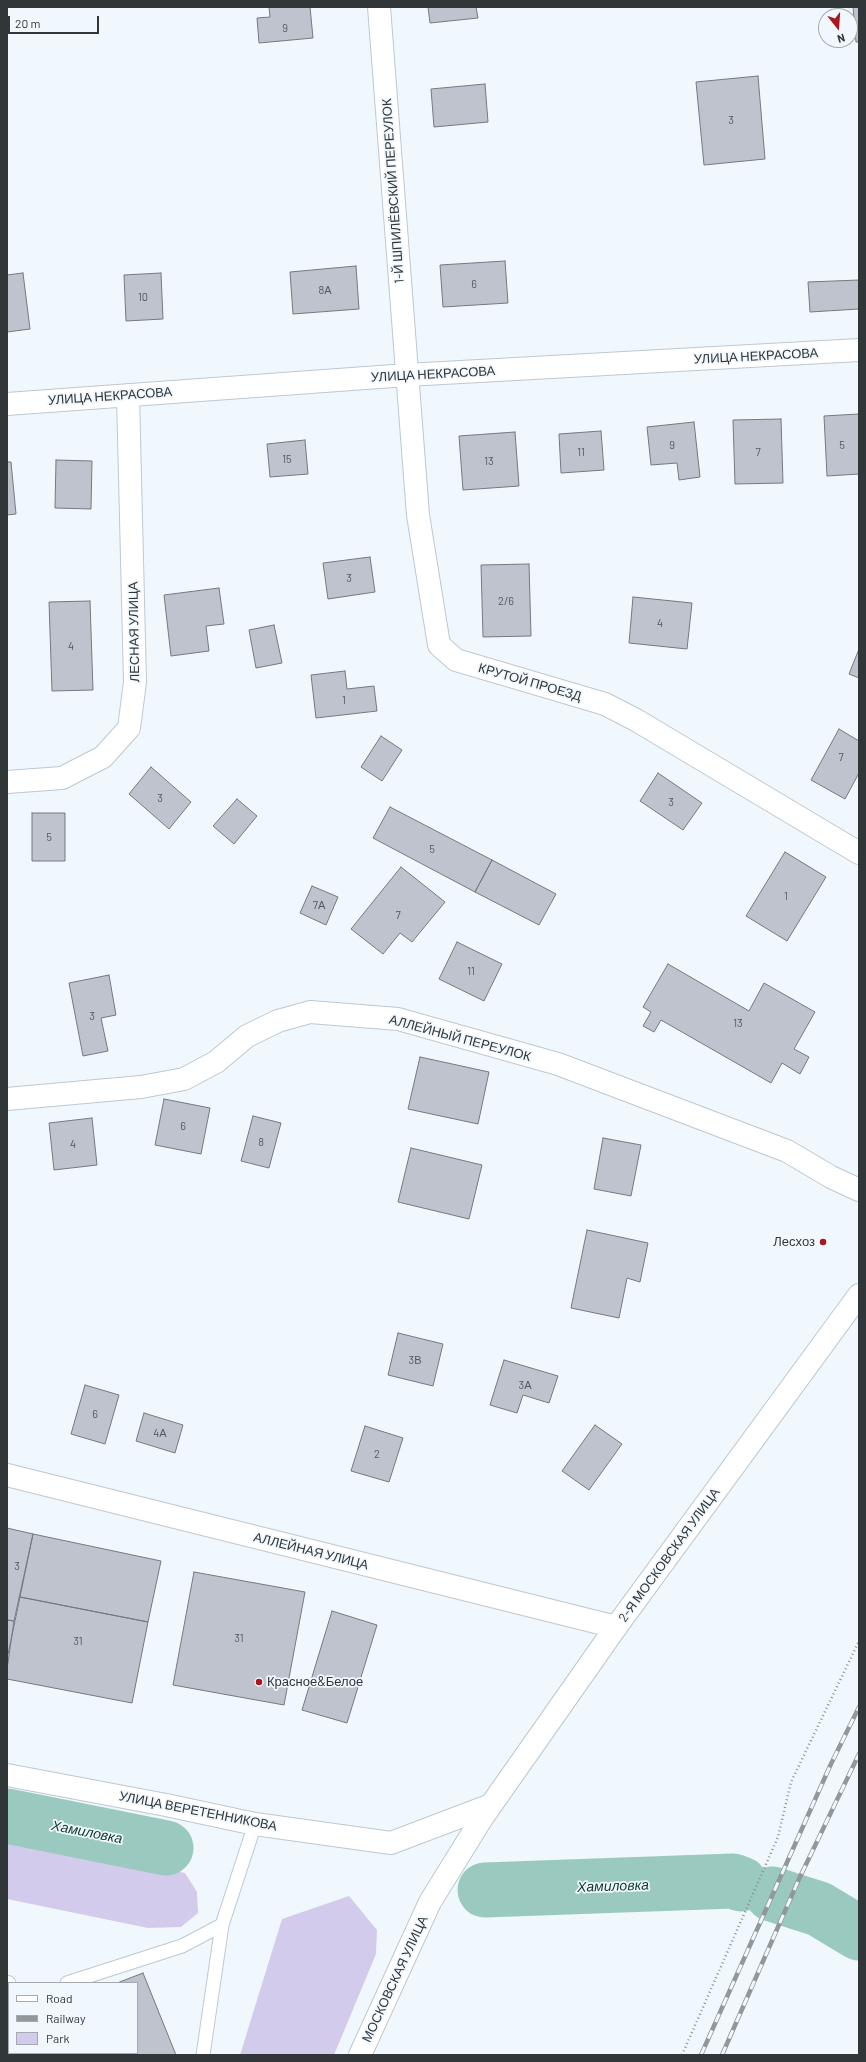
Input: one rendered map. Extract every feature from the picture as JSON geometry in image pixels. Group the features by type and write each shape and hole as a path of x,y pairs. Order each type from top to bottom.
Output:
{"street":[{"name":"1-Й ШПИЛЁВСКИЙ ПЕРЕУЛОК","path":"379,7 407,375"},
{"name":"УЛИЦА НЕКРАСОВА","path":"7,404 407,375 859,350"},
{"name":"КРУТОЙ ПРОЕЗД","path":"407,375 418,515 440,645 456,660 605,704 636,720 859,853"},
{"name":"ЛЕСНАЯ УЛИЦА","path":"7,782 62,778 103,757 129,728 136,682 128,395"},
{"name":"АЛЛЕЙНЫЙ ПЕРЕУЛОК","path":"7,1099 141,1087 184,1079 216,1062 247,1036 278,1021 310,1012 398,1019 558,1064 787,1151 831,1177 859,1190"},
{"name":"2-Я МОСКОВСКАЯ УЛИЦА","path":"430,1902 487,1811 616,1627 859,1294"},
{"name":"АЛЛЕЙНАЯ УЛИЦА","path":"7,1475 616,1627"},
{"name":"УЛИЦА ВЕРЕТЕННИКОВА","path":"7,1775 166,1805 255,1824 391,1843 487,1811"},
{"name":"МОСКОВСКАЯ УЛИЦА","path":"360,2055 430,1902"}],"lane":[{"path":"204,2055 222,1925 255,1824"},
{"path":"70,1982 182,1946 222,1925"}],"path":[{"path":"682,2055 753,1898 778,1837 791,1782 859,1641"}],"green space":[{"path":"7,1838 185,1873 197,1892 198,1913 181,1927 148,1928 7,1899"},
{"path":"349,1896 377,1930 376,1954 334,2055 240,2055 282,1919"}],"building":[{"path":"269,7 310,7 313,38 259,43 257,18 270,17"},
{"path":"428,7 476,7 478,18 430,23"},
{"path":"859,7 859,42 858,8 853,8"},
{"path":"758,76 765,159 704,165 696,82"},
{"path":"485,84 488,122 434,127 431,89"},
{"path":"505,261 508,303 443,307 440,265"},
{"path":"356,266 359,309 293,314 290,272"},
{"path":"23,273 30,329 7,332 7,275"},
{"path":"161,273 163,319 126,321 124,275"},
{"path":"859,280 859,309 810,312 808,282"},
{"path":"859,414 859,474 827,476 824,416"},
{"path":"781,419 783,483 735,484 733,420"},
{"path":"694,422 700,477 679,480 677,463 651,465 647,427"},
{"path":"601,431 604,470 561,473 559,434"},
{"path":"515,432 519,486 463,490 459,436"},
{"path":"305,440 308,474 270,477 267,444"},
{"path":"56,460 92,461 91,509 55,508"},
{"path":"7,462 11,462 16,514 7,515"},
{"path":"370,557 375,592 328,599 323,563"},
{"path":"529,564 531,636 483,637 481,565"},
{"path":"219,588 224,624 206,626 209,651 171,656 164,595"},
{"path":"633,597 692,603 687,649 629,643"},
{"path":"90,601 93,690 52,691 49,602"},
{"path":"274,625 282,663 256,668 249,630"},
{"path":"859,649 859,678 849,674"},
{"path":"345,671 347,689 374,686 377,711 316,718 311,675"},
{"path":"839,729 859,741 859,773 845,799 811,780"},
{"path":"381,736 402,750 382,781 361,767"},
{"path":"151,767 191,802 169,829 129,794"},
{"path":"658,773 702,803 683,830 640,801"},
{"path":"237,799 257,816 234,844 213,826"},
{"path":"390,807 492,860 475,892 373,838"},
{"path":"32,813 65,813 65,861 32,861"},
{"path":"785,852 826,877 787,941 746,916"},
{"path":"492,860 556,894 539,925 475,892"},
{"path":"401,867 445,902 412,942 400,933 383,954 351,929"},
{"path":"312,886 338,897 326,925 300,913"},
{"path":"457,942 502,964 484,1001 439,979"},
{"path":"668,964 749,1011 764,983 815,1012 794,1049 809,1057 800,1074 782,1063 771,1083 661,1020 654,1032 643,1026 651,1012 643,1007"},
{"path":"109,975 116,1015 101,1018 108,1051 83,1056 69,983"},
{"path":"420,1057 489,1072 478,1124 408,1109"},
{"path":"164,1099 210,1108 201,1154 155,1145"},
{"path":"253,1116 281,1123 269,1168 241,1161"},
{"path":"92,1118 97,1165 54,1170 49,1123"},
{"path":"603,1138 641,1145 631,1196 594,1189"},
{"path":"411,1148 482,1165 469,1219 398,1202"},
{"path":"587,1230 648,1243 640,1282 627,1278 619,1318 571,1308"},
{"path":"398,1333 443,1344 433,1386 388,1375"},
{"path":"504,1360 558,1376 549,1403 523,1395 517,1413 490,1405"},
{"path":"85,1385 119,1395 105,1444 71,1434"},
{"path":"144,1413 183,1425 175,1453 136,1441"},
{"path":"595,1425 622,1444 589,1490 562,1471"},
{"path":"365,1426 403,1438 389,1482 351,1471"},
{"path":"7,1528 33,1534 14,1621 7,1620"},
{"path":"33,1534 161,1561 148,1622 20,1597"},
{"path":"194,1572 305,1592 284,1705 173,1685"},
{"path":"20,1597 148,1622 132,1703 7,1679 7,1659"},
{"path":"332,1611 377,1625 347,1723 302,1710"},
{"path":"7,1620 14,1621 7,1669"},
{"path":"143,1973 176,2055 104,2055 138,2054 138,1982 120,1982"}],"waterway":[{"name":"Хамиловка","path":"7,1816 166,1848"},
{"name":"Хамиловка","path":"485,1890 733,1881 741,1884"},
{"name":"Хамиловка","path":"772,1894 819,1909 859,1933"}],"railway":[{"path":"701,2055 830,1766 859,1707"},
{"path":"722,2055 799,1879 859,1754"}],"place":[{"name":"Лесхоз","path":"823,1242"},
{"name":"Красное&Белое","path":"259,1682"}]}
